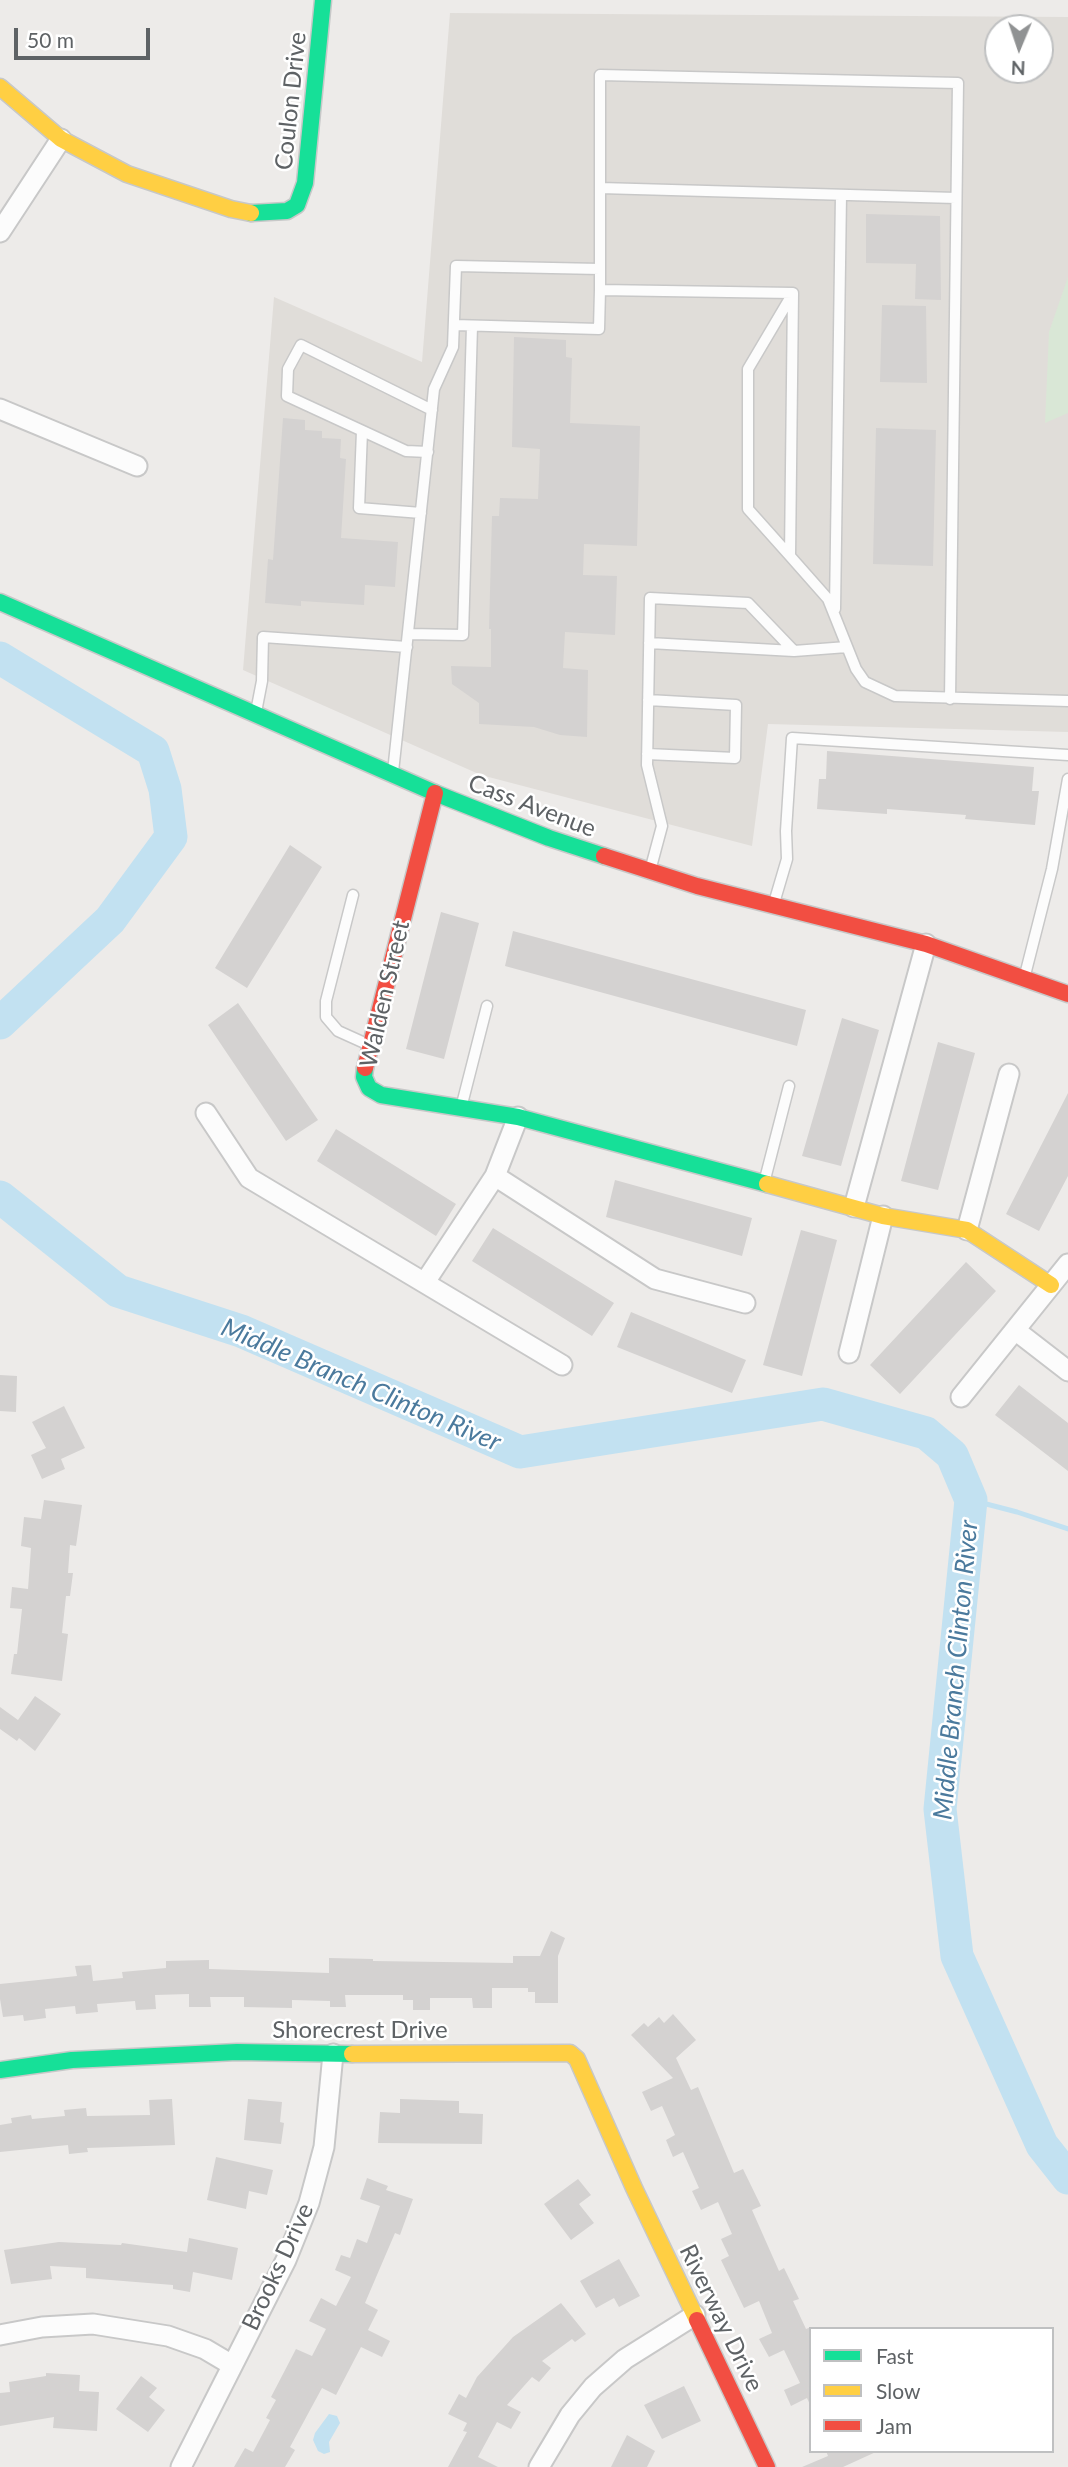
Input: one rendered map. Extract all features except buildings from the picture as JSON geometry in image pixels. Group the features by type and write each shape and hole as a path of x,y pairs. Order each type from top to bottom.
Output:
{"street":[{"name":"Coulon Drive","path":"61,139 127,174 231,209 275,214 287,211 297,205 303,195 323,0"},
{"path":"0,87 61,139 0,232"},
{"path":"0,409 137,466"},
{"name":"Cass Avenue","path":"0,602 435,793 549,838 650,871 926,944 1068,994"},
{"name":"Walden Street","path":"435,793 369,1045 364,1077 369,1088 393,1098 519,1117 883,1216 967,1230 1051,1285"},
{"path":"854,1207 926,944"},
{"path":"967,1230 1009,1074"},
{"path":"206,1113 249,1178 562,1365"},
{"path":"425,1282 495,1175 519,1117"},
{"path":"495,1175 655,1279 745,1303"},
{"path":"849,1353 883,1216"},
{"path":"961,1397 1068,1264"},
{"path":"1015,1330 1068,1371"},
{"name":"Shorecrest Drive","path":"0,2070 72,2060 153,2054 570,2053 577,2059 634,2188"},
{"name":"Brooks Drive","path":"181,2467 286,2260 318,2175 330,2100 333,2054"},
{"name":"Riverway Drive","path":"634,2188 767,2467"},
{"path":"539,2467 570,2416 593,2387 625,2360 695,2315"},
{"path":"0,2335 43,2327 93,2324 168,2336 205,2349 232,2365"}],"lane":[{"path":"454,325 598,329 600,75 958,83 950,699"},
{"path":"600,188 956,198"},
{"path":"835,616 841,195"},
{"path":"393,773 434,389 453,347 456,266 600,269"},
{"path":"600,290 793,293"},
{"path":"790,556 793,293"},
{"path":"793,293 748,369 748,509 828,599 856,668 865,682 895,696 910,699 1068,701"},
{"path":"408,634 463,635 472,326"},
{"path":"428,452 406,451 287,396 288,369 301,345 432,410"},
{"path":"362,430 359,508 421,513"},
{"path":"650,871 662,825 647,765 650,598 748,603 794,651"},
{"path":"256,713 262,681 263,637 407,647"},
{"path":"649,643 794,651 847,647"},
{"path":"647,754 735,758 736,705 648,700"},
{"path":"774,905 787,859 792,738 1068,755"},
{"path":"1024,979 1052,869 1068,779"},
{"path":"353,895 326,1001 326,1017 338,1031 369,1045"},
{"path":"461,1108 487,1006"},
{"path":"764,1183 789,1086"}],"shaded area":[{"path":"450,13 984,16 984,84 1054,84 1054,17 1068,17 1068,732 768,724 752,846 481,775 243,670 274,297 422,362"}],"green space":[{"path":"1068,277 1068,413 1045,423 1049,332"}],"water":[{"path":"329,2414 337,2416 340,2423 329,2442 330,2452 324,2454 318,2451 313,2440"}],"waterway":[{"name":"Middle Branch Clinton River","path":"0,658 153,751 165,789 171,837 110,920 0,1023"},
{"name":"Middle Branch Clinton River","path":"0,1197 118,1291 241,1331 520,1452 823,1404 926,1433 952,1455 971,1500 940,1809 957,1956 1042,2145 1068,2178"},
{"path":"971,1500 1068,1529"}],"traffic: fast":[{"path":"251,213 287,211 297,205 305,183 323,0"},
{"path":"0,602 435,793 549,838 604,856"},
{"path":"365,1068 364,1077 369,1088 381,1095 518,1117 767,1184"},
{"path":"0,2070 72,2060 237,2052 352,2054"}],"traffic: slow":[{"path":"0,87 61,139 127,174 231,209 251,213"},
{"path":"767,1184 883,1216 967,1230 1051,1285"},
{"path":"352,2054 570,2053 577,2059 697,2320"}],"traffic: jam":[{"path":"365,1068 435,793"},
{"path":"604,856 697,886 926,944 1068,994"},
{"path":"697,2320 767,2467"}]}
